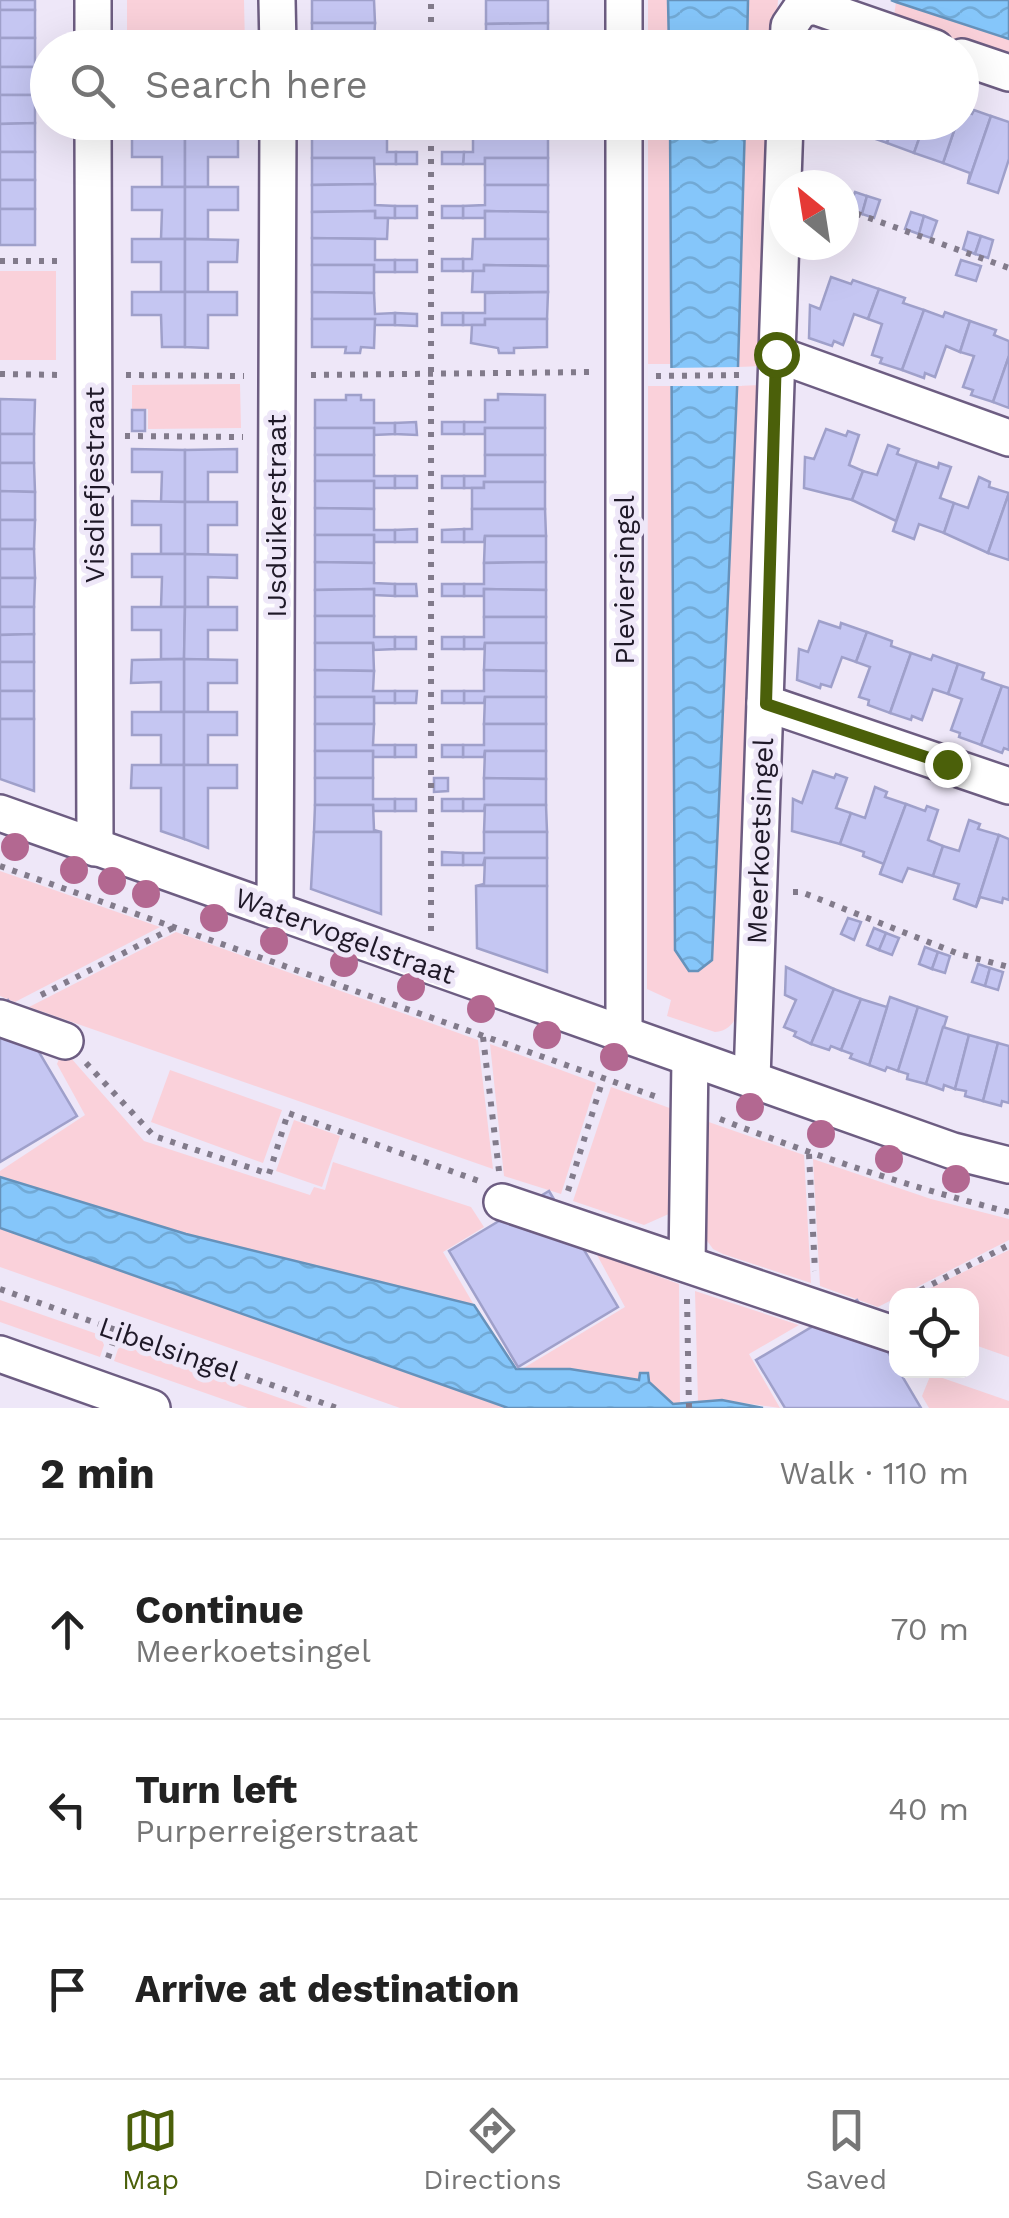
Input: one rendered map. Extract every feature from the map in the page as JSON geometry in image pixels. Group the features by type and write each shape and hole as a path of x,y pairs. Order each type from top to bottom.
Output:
{"street":[{"path":"93,0 93,30"},
{"path":"277,0 278,30"},
{"path":"624,0 624,30"},
{"path":"789,30 800,10 814,6 883,30"},
{"path":"979,63 1009,74"},
{"name":"Visdiefjestraat","path":"93,140 95,848"},
{"name":"IJsduikerstraat","path":"275,910 278,140"},
{"name":"Pleviersingel","path":"624,140 624,1037"},
{"name":"Meerkoetsingel","path":"752,1079 784,140"},
{"path":"776,354 1009,438"},
{"path":"766,704 1009,786"},
{"name":"Watervogelstraat","path":"0,813 624,1037 953,1151 1009,1165"},
{"path":"0,1018 65,1041"},
{"path":"686,1264 690,1060"},
{"path":"502,1202 889,1333"},
{"path":"0,1354 98,1399 152,1408"}],"path":[{"path":"431,0 431,30"},
{"path":"431,140 431,936"},
{"path":"859,214 1009,268"},
{"path":"0,261 94,261"},
{"path":"654,376 743,375"},
{"path":"94,436 276,437"},
{"path":"0,866 690,1108 808,1154 1009,1212"},
{"path":"757,894 801,892 942,948 1009,967"},
{"path":"35,998 174,927"},
{"path":"484,1037 502,1202"},
{"path":"65,1041 154,1136 269,1174 288,1112 480,1182 502,1202"},
{"path":"558,1221 603,1078"},
{"path":"808,1154 817,1308"},
{"path":"924,1288 1009,1245"},
{"path":"686,1264 689,1408"},
{"name":"Libelsingel","path":"0,1289 337,1408"}],"shaded area":[{"path":"127,0 244,0 245,30 127,30"},
{"path":"648,0 668,0 669,30 648,30"},
{"path":"748,0 778,0 775,30 747,30"},
{"path":"896,2 1009,39 1009,60 979,49 979,30 931,30 894,16"},
{"path":"648,140 670,140 673,364 648,364"},
{"path":"745,140 770,140 763,366 738,367"},
{"path":"0,271 56,271 56,360 0,360"},
{"path":"240,384 241,428 148,429 148,409 132,409 132,385"},
{"path":"760,385 738,1011 730,1026 715,1032 667,1016 671,1000 647,989 648,386 672,386 675,950 689,971 698,971 712,960 737,386"},
{"path":"0,871 160,927 15,1002 0,996"},
{"path":"176,932 478,1040 493,1169 29,1007"},
{"path":"490,1044 596,1083 561,1194 504,1176"},
{"path":"63,1049 144,1141 310,1195 314,1187 325,1190 333,1162 471,1207 484,1227 443,1252 474,1305 186,1234 0,1177 0,1171 85,1115 57,1064"},
{"path":"170,1070 282,1110 263,1163 151,1122"},
{"path":"611,1087 678,1111 671,1213 644,1225 573,1201"},
{"path":"700,1119 804,1155 811,1283 723,1254 705,1238"},
{"path":"294,1120 340,1136 322,1187 276,1171"},
{"path":"813,1159 931,1199 1009,1219 1009,1240 915,1288 889,1288 889,1301 878,1307 820,1286"},
{"path":"0,1228 507,1408 400,1408 0,1267"},
{"path":"1009,1250 1009,1357 979,1346 979,1288 930,1288"},
{"path":"596,1253 679,1284 680,1404 673,1404 648,1382 648,1373 640,1373 640,1380 570,1369 522,1369 625,1307"},
{"path":"695,1291 799,1325 749,1354 780,1408 722,1400 698,1402"},
{"path":"0,1300 100,1335 104,1345 100,1357 0,1322"},
{"path":"125,1344 308,1408 248,1408 114,1361 118,1349"},
{"path":"929,1378 943,1378 1009,1401 1009,1408 929,1408 922,1396"}],"water":[{"path":"668,0 748,0 747,30 669,30"},
{"path":"891,0 1009,0 1009,39 896,2"},
{"path":"670,140 745,140 712,960 698,971 689,971 675,950"},
{"path":"0,1177 186,1234 474,1305 516,1369 570,1369 639,1380 640,1373 648,1373 649,1382 673,1404 722,1400 763,1408 508,1408 0,1228"}],"pier":[{"path":"743,367 742,386 667,386 668,368"}],"building":[{"path":"0,0 35,0 35,10 0,10"},
{"path":"312,0 374,0 375,23 312,23"},
{"path":"486,0 548,0 548,23 486,24"},
{"path":"0,10 35,10 35,30 30,30 30,38 0,38"},
{"path":"312,23 375,23 375,30 312,30"},
{"path":"548,23 548,30 486,30 486,24"},
{"path":"0,38 30,38 30,67 0,67"},
{"path":"0,67 30,67 30,95 0,95"},
{"path":"0,95 30,95 30,123 0,124"},
{"path":"979,112 991,116 968,183 970,173 943,163 951,140 979,140"},
{"path":"991,116 1009,122 1009,159 998,193 968,183"},
{"path":"30,123 35,152 0,152 0,124"},
{"path":"132,140 185,140 185,187 162,187 162,157 132,157"},
{"path":"185,140 238,140 238,157 208,157 208,187 185,187"},
{"path":"312,140 387,140 387,152 396,152 396,164 374,164 374,158 312,158"},
{"path":"473,140 548,140 548,158 485,158 485,164 463,164 464,152 473,152"},
{"path":"888,140 919,140 914,153 887,143"},
{"path":"919,140 951,140 943,163 914,153"},
{"path":"0,152 35,152 35,180 0,180"},
{"path":"396,152 417,152 417,164 396,164"},
{"path":"442,152 464,152 463,164 442,164"},
{"path":"312,158 374,158 375,184 312,185"},
{"path":"485,158 548,158 548,185 485,185"},
{"path":"0,180 35,180 35,209 0,209"},
{"path":"375,184 375,205 395,206 395,218 375,218 375,211 312,212 312,185"},
{"path":"485,185 548,185 548,212 485,211 485,218 463,218 463,206 485,205"},
{"path":"132,187 185,187 185,239 161,239 162,210 132,210"},
{"path":"185,187 238,187 238,210 208,210 208,239 185,239"},
{"path":"859,193 867,196 862,214 859,213"},
{"path":"867,196 880,200 874,218 862,214"},
{"path":"395,206 417,206 417,218 395,218"},
{"path":"442,206 463,206 463,218 442,218"},
{"path":"0,209 35,209 35,245 0,245"},
{"path":"375,211 375,218 388,218 387,239 312,238 312,212"},
{"path":"485,211 548,212 548,239 485,239"},
{"path":"911,212 924,216 919,234 905,229"},
{"path":"924,216 937,221 931,238 919,234"},
{"path":"968,232 981,236 975,254 963,249"},
{"path":"981,236 993,240 988,258 975,254"},
{"path":"312,238 375,239 375,260 395,260 395,272 374,272 374,265 312,265"},
{"path":"132,239 185,239 185,292 161,292 161,262 132,262"},
{"path":"185,239 238,240 237,262 208,262 208,292 185,292"},
{"path":"473,239 548,239 548,266 484,265 484,271 463,271 463,259 472,259"},
{"path":"442,259 463,259 463,271 442,271"},
{"path":"395,260 417,260 417,272 395,272"},
{"path":"961,260 981,266 976,281 956,275"},
{"path":"312,265 374,265 374,293 312,292"},
{"path":"484,265 548,266 548,292 472,292 473,271 484,271"},
{"path":"831,277 879,289 868,319 854,314 843,345 834,341 832,346 809,338 810,305 820,309"},
{"path":"879,289 924,310 902,370 880,363 882,358 872,355 882,324 868,319"},
{"path":"132,292 185,292 185,347 162,347 161,315 132,315"},
{"path":"185,292 237,292 237,315 208,315 208,348 185,347"},
{"path":"312,292 374,293 375,314 395,313 395,325 374,325 375,319 312,319"},
{"path":"548,292 547,319 485,319 485,325 463,325 463,313 485,313 485,293"},
{"path":"924,310 970,321 960,352 946,346 935,377 925,373 924,378 902,370"},
{"path":"395,313 417,314 417,326 395,325"},
{"path":"442,313 463,313 463,325 442,325"},
{"path":"312,319 375,319 374,348 361,347 360,353 345,353 346,347 312,347"},
{"path":"485,319 547,319 547,347 514,348 514,353 499,353 498,348 471,343 472,325 485,325"},
{"path":"970,321 996,330 994,335 1009,341 1009,356 993,402 971,395 973,390 963,387 974,356 960,352"},
{"path":"1009,356 1009,408 993,402"},
{"path":"498,394 545,395 545,428 485,428 485,434 464,434 464,422 485,422 485,400 498,400"},
{"path":"346,395 374,400 374,423 395,423 395,434 374,435 374,428 315,428 315,400 346,400"},
{"path":"0,399 35,400 34,434 0,434"},
{"path":"132,410 145,410 145,431 132,431"},
{"path":"416,422 417,435 395,434 395,423"},
{"path":"442,422 464,422 464,434 442,434"},
{"path":"315,428 374,428 374,455 315,455"},
{"path":"485,428 545,428 545,455 485,455"},
{"path":"826,429 846,436 848,431 859,435 849,465 863,471 852,500 804,488 805,457 814,459"},
{"path":"0,434 34,434 34,463 0,463"},
{"path":"888,445 899,449 897,454 917,461 896,521 852,500 863,471 877,475"},
{"path":"132,449 185,450 185,502 161,502 162,472 132,472"},
{"path":"237,449 237,472 208,472 208,502 185,502 185,450"},
{"path":"315,455 374,455 374,476 395,476 395,488 374,488 374,481 315,481"},
{"path":"485,455 545,455 545,482 484,482 484,488 464,488 464,476 485,476"},
{"path":"917,461 938,468 939,463 951,467 940,498 954,503 944,533 919,524 914,539 893,531"},
{"path":"0,463 34,463 35,492 0,491"},
{"path":"395,476 417,476 417,488 395,488"},
{"path":"442,476 464,476 464,488 442,488"},
{"path":"979,477 990,482 989,487 1009,493 988,553 944,533 954,503 968,508"},
{"path":"315,481 374,481 374,509 315,508"},
{"path":"484,482 545,482 545,509 472,509 472,488 484,488"},
{"path":"0,491 35,492 35,520 0,520"},
{"path":"1009,493 1009,560 988,553"},
{"path":"132,501 185,502 185,554 161,554 161,525 132,525"},
{"path":"185,502 237,502 237,525 208,525 208,555 185,554"},
{"path":"315,508 374,509 374,530 395,530 395,542 374,542 374,535 315,535"},
{"path":"472,509 545,509 546,536 485,536 484,542 464,542 464,529 472,529"},
{"path":"0,520 35,520 34,549 0,549"},
{"path":"417,529 417,542 395,542 395,530"},
{"path":"464,529 464,542 442,542 442,530"},
{"path":"315,535 374,535 374,563 315,562"},
{"path":"485,536 546,536 546,562 484,563"},
{"path":"0,549 34,549 35,578 0,578"},
{"path":"132,554 185,554 185,607 161,607 162,577 132,577"},
{"path":"185,554 237,555 237,578 208,577 208,607 185,607"},
{"path":"315,562 374,563 374,583 395,584 395,596 374,595 374,589 315,590"},
{"path":"546,562 546,590 484,589 484,596 464,596 464,584 484,584 484,563"},
{"path":"0,578 35,578 34,607 0,607"},
{"path":"395,584 416,584 417,596 395,596"},
{"path":"442,584 464,584 464,596 442,596"},
{"path":"374,589 374,616 315,616 315,590"},
{"path":"484,589 546,590 546,617 484,617"},
{"path":"0,607 34,607 34,634 0,635"},
{"path":"132,607 185,607 184,659 161,659 161,630 132,630"},
{"path":"185,607 237,607 237,630 208,630 208,660 184,659"},
{"path":"315,616 374,616 374,637 395,637 395,649 374,650 373,643 315,643"},
{"path":"484,617 546,617 546,643 485,643 484,649 464,649 464,637 484,637"},
{"path":"819,621 867,632 856,662 842,657 831,687 821,684 820,688 797,680 799,649 808,652"},
{"path":"867,632 911,653 890,713 859,697 870,667 856,662"},
{"path":"34,634 34,662 0,662 0,635"},
{"path":"395,637 416,637 416,649 395,649"},
{"path":"442,637 464,637 464,649 442,649"},
{"path":"315,643 373,643 374,671 315,670"},
{"path":"485,643 546,643 546,671 484,670"},
{"path":"911,653 931,660 933,655 958,664 948,694 933,689 922,720 890,713"},
{"path":"184,659 237,660 237,683 208,683 208,712 184,712"},
{"path":"184,659 184,712 161,712 161,682 131,683 132,660"},
{"path":"0,662 34,662 34,691 0,691"},
{"path":"958,664 984,673 982,679 1002,686 981,745 951,730 962,699 948,694"},
{"path":"315,670 374,671 373,691 395,691 395,703 374,703 374,697 315,697"},
{"path":"484,670 546,671 546,697 485,697 484,703 464,703 464,691 484,691"},
{"path":"1002,686 1009,688 1009,750 1004,748 1002,753 981,745"},
{"path":"0,691 34,691 34,719 0,719"},
{"path":"395,691 417,691 416,703 395,703"},
{"path":"442,691 464,691 464,703 442,703"},
{"path":"315,697 374,697 374,724 315,724"},
{"path":"485,697 546,697 546,724 484,724"},
{"path":"132,712 184,712 184,765 161,765 161,735 132,735"},
{"path":"184,712 237,712 237,735 208,735 208,765 184,765"},
{"path":"0,719 34,719 34,791 0,779"},
{"path":"315,724 374,724 373,745 395,745 395,757 373,757 373,751 315,751"},
{"path":"484,724 546,724 546,751 485,751 484,757 463,757 463,745 484,745"},
{"path":"395,745 416,745 416,757 395,757"},
{"path":"442,745 463,745 463,757 442,757"},
{"path":"315,751 373,751 373,778 315,778"},
{"path":"485,751 546,751 546,779 484,778"},
{"path":"132,765 184,765 184,839 161,831 161,788 131,788"},
{"path":"184,765 237,765 237,788 208,788 208,848 184,839"},
{"path":"813,771 847,778 836,808 851,813 840,844 792,831 793,799 802,803"},
{"path":"315,778 373,778 373,799 395,799 395,811 373,811 373,805 315,805"},
{"path":"434,778 448,778 448,791 434,792"},
{"path":"484,778 546,779 546,805 485,805 484,811 463,811 463,799 484,799"},
{"path":"875,787 887,792 885,797 906,804 884,864 840,844 851,813 865,818"},
{"path":"395,799 416,799 416,811 395,811"},
{"path":"442,799 463,799 463,811 442,811"},
{"path":"906,804 925,811 927,806 938,810 928,840 943,846 933,876 908,868 902,882 880,874"},
{"path":"315,805 373,805 374,830 381,832 314,832"},
{"path":"485,805 546,805 547,832 484,832"},
{"path":"969,820 980,824 978,829 999,835 976,907 954,899 959,884 933,876 943,846 959,851"},
{"path":"314,832 381,832 381,914 311,889"},
{"path":"484,832 547,832 547,858 485,858 483,865 463,865 463,853 484,853"},
{"path":"999,835 1009,839 1009,900 1003,898 1002,903 980,897 976,907"},
{"path":"442,852 463,853 463,865 442,865"},
{"path":"485,858 547,858 547,886 476,886 484,884"},
{"path":"476,886 547,886 547,972 477,948"},
{"path":"848,918 861,922 854,940 841,934"},
{"path":"874,928 886,933 879,950 867,945"},
{"path":"886,933 899,938 892,955 879,950"},
{"path":"925,947 938,952 932,969 919,964"},
{"path":"938,952 950,956 945,973 932,969"},
{"path":"978,964 990,968 985,986 972,982"},
{"path":"786,967 834,989 811,1044 784,1027 796,1000 785,995"},
{"path":"990,968 1003,972 998,990 985,986"},
{"path":"834,989 861,999 841,1050 811,1044"},
{"path":"890,997 918,1007 898,1071 869,1065"},
{"path":"861,999 887,1007 869,1065 841,1050"},
{"path":"8,1000 77,1116 0,1162 0,1005"},
{"path":"918,1007 947,1017 926,1084 907,1079 908,1074 898,1071"},
{"path":"943,1027 969,1035 955,1089 944,1085 943,1090 926,1084"},
{"path":"969,1035 998,1043 983,1101 955,1089"},
{"path":"998,1043 1009,1046 1009,1103 1002,1101 1001,1106 983,1101"},
{"path":"549,1191 618,1307 518,1367 449,1251"},
{"path":"857,1300 889,1354 889,1378 903,1378 921,1408 785,1408 756,1360"}],"route":[{"path":"776,354 766,704 947,764"}]}
